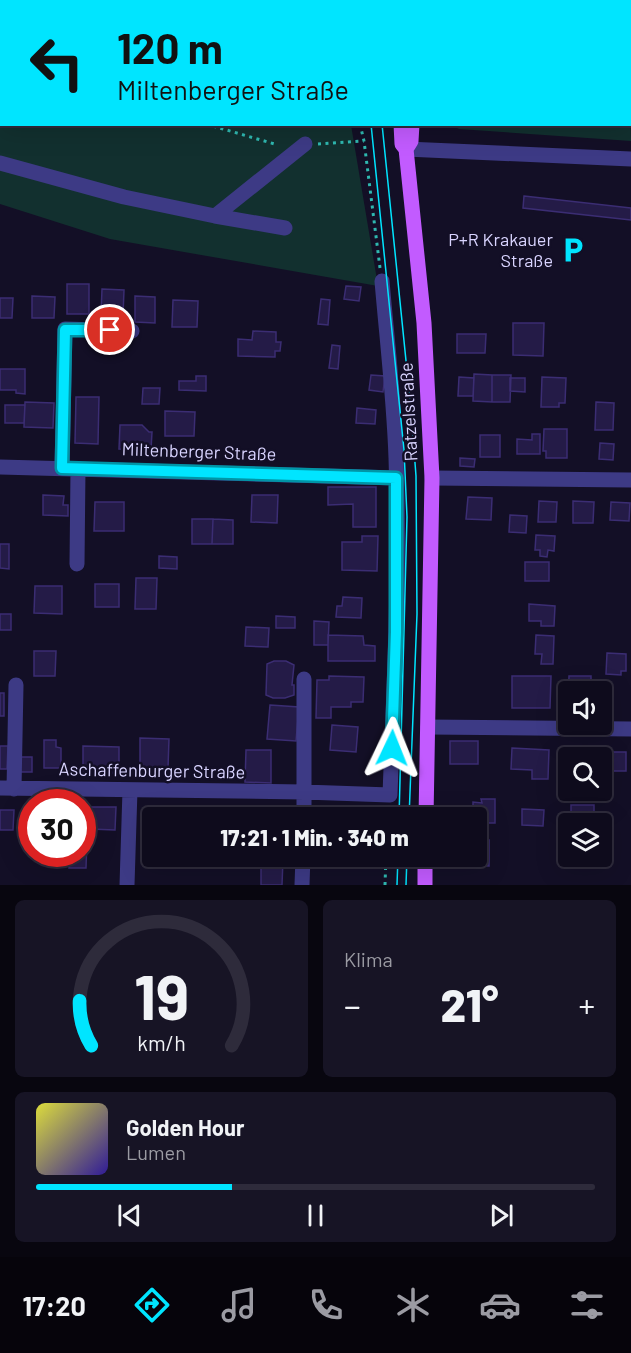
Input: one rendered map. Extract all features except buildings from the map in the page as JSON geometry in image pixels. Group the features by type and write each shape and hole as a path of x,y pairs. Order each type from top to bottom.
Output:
{"main road":[{"name":"Ratzelstraße","path":"401,126 402,144 406,149 424,323 432,478 426,807"},
{"name":"Ratzelstraße","path":"406,149 411,141 412,126"},
{"path":"425,867 425,885"}],"street":[{"path":"214,216 305,144"},
{"path":"406,149 631,159"},
{"path":"0,164 124,197 285,228"},
{"path":"382,281 392,388 396,478"},
{"path":"62,468 65,330 132,331"},
{"name":"Miltenberger Straße","path":"0,467 396,478"},
{"path":"77,564 78,468"},
{"name":"Aschaffenburger Straße","path":"7,788 390,795 396,632 396,478"},
{"path":"432,478 631,480"},
{"path":"304,680 304,807"},
{"path":"7,788 16,684"},
{"path":"428,727 631,729"},
{"path":"127,885 130,790"},
{"path":"302,885 303,867"}],"path":[{"path":"360,126 382,281"},
{"path":"385,885 386,867"}],"green space":[{"path":"0,126 351,126 378,286 110,239 0,204"},
{"path":"453,126 631,126 631,141 459,129"}],"tram line":[{"path":"371,126 404,450 407,517 399,807"},
{"path":"382,126 416,476 417,614 409,807"},
{"path":"397,885 398,867"},
{"path":"406,885 407,867"}],"place":[{"name":"P+R Krakauer Straße","path":"573,250"}],"route":[{"path":"110,330 65,330 62,468 396,478 396,632 392,748"}]}
